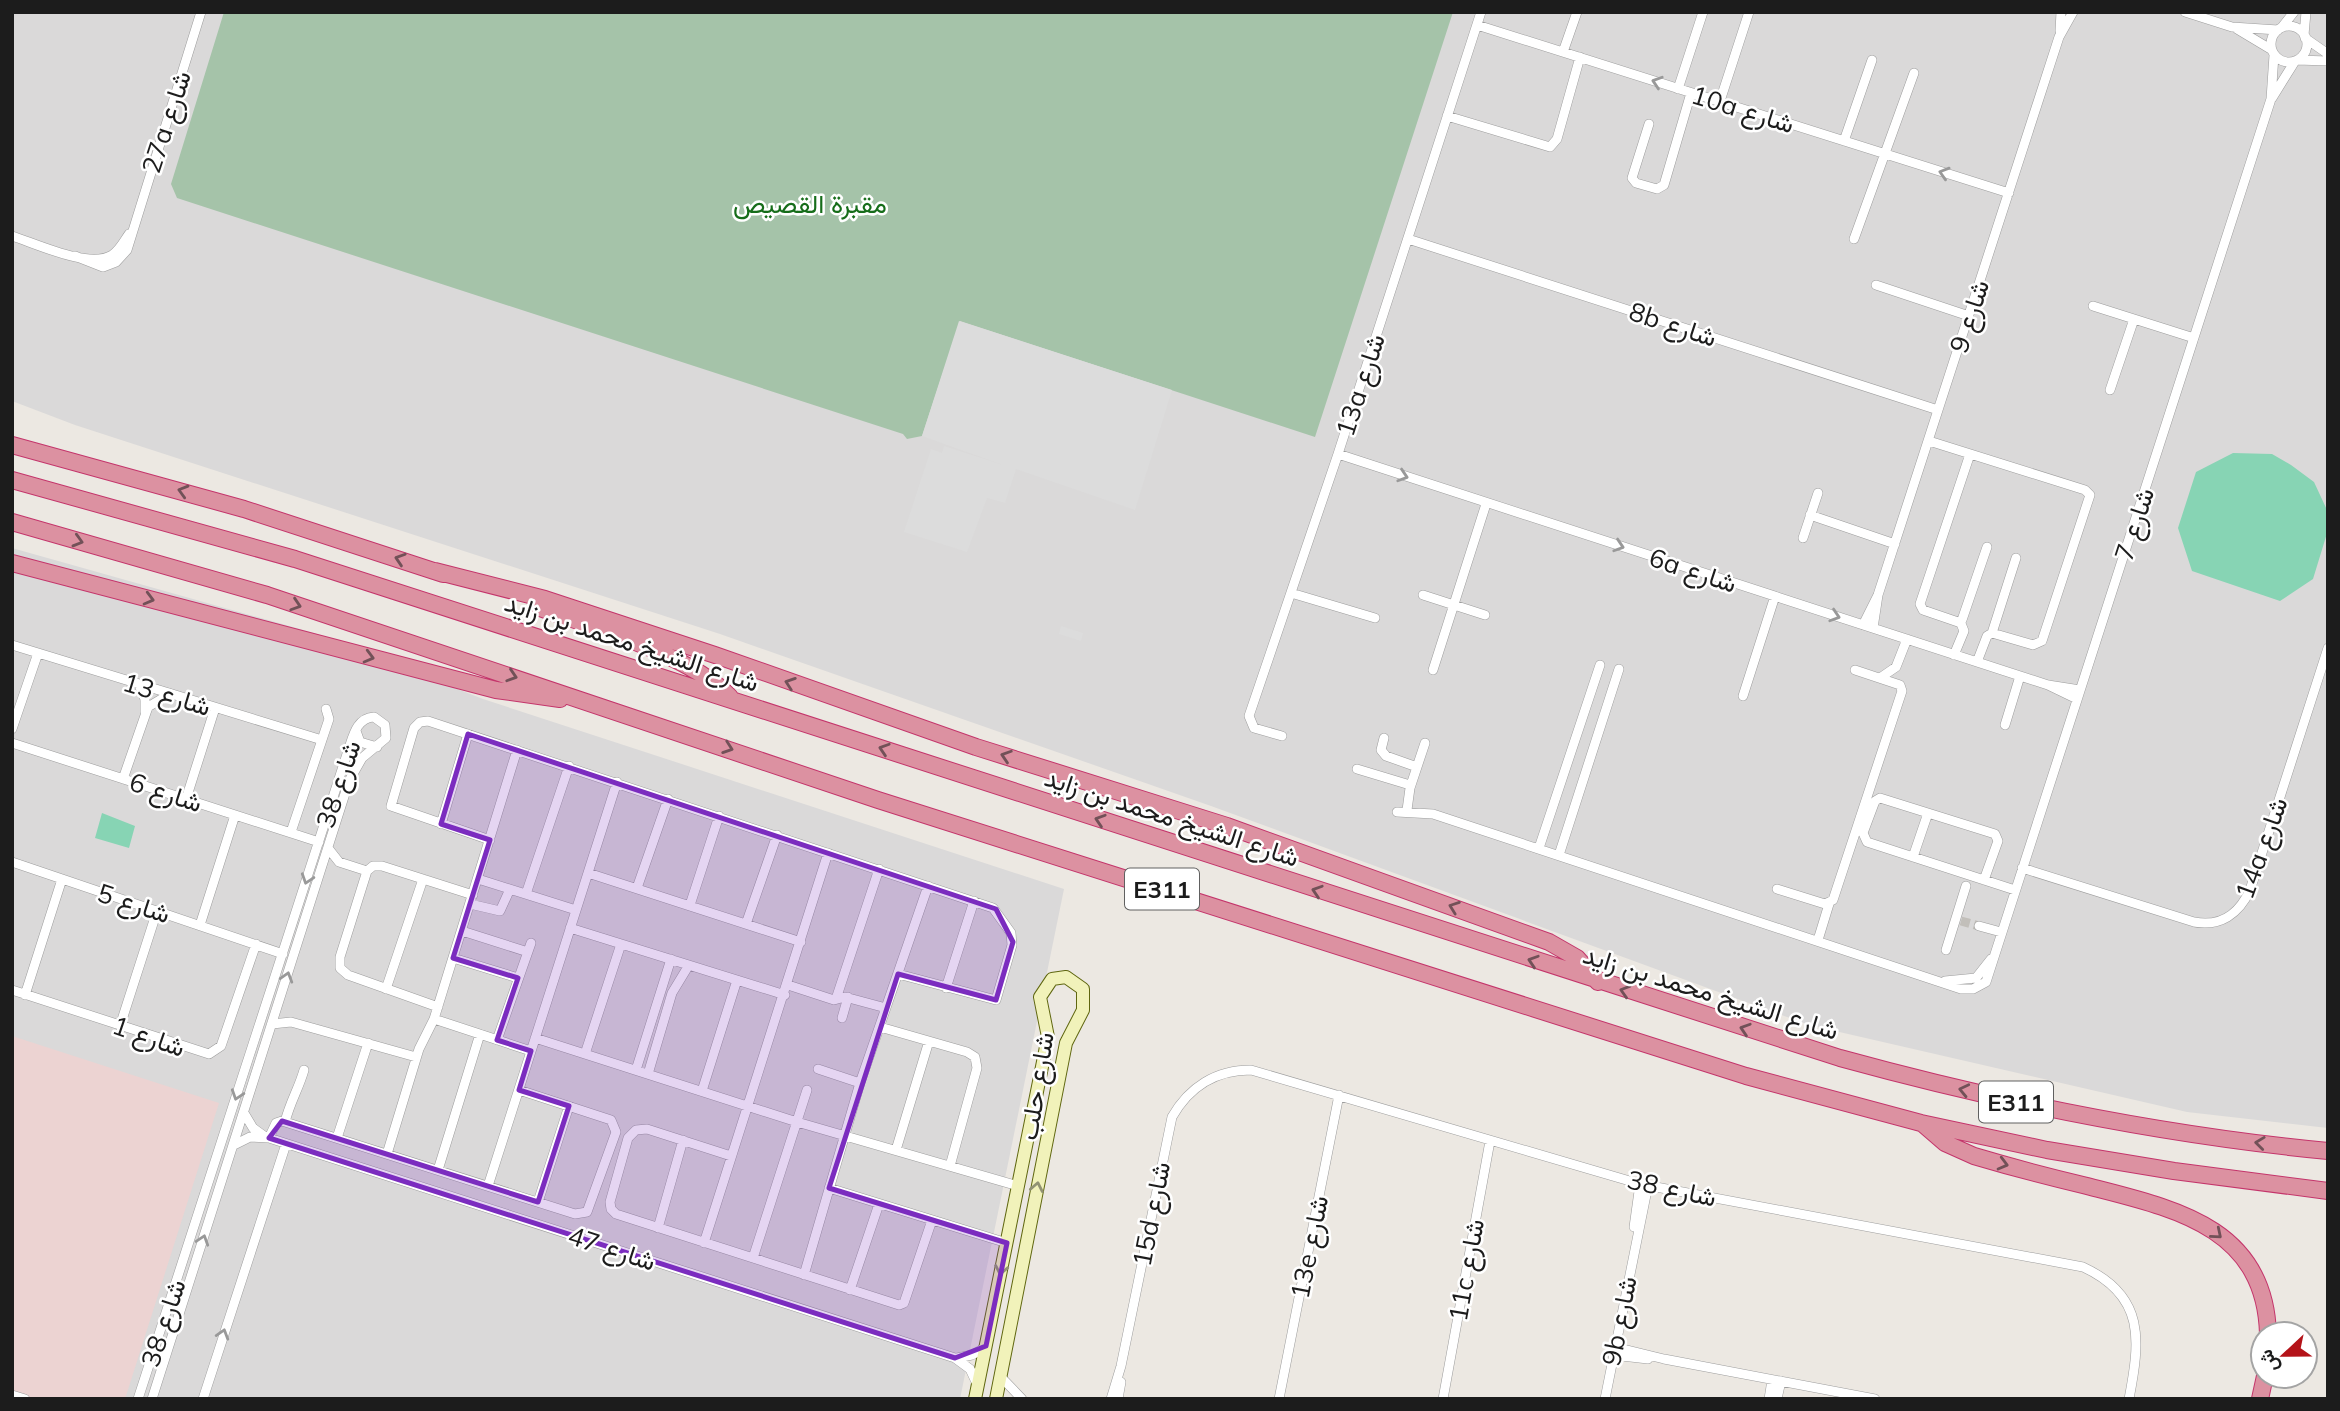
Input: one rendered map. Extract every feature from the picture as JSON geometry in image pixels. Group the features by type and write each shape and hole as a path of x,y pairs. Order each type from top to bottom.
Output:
{"highway":[{"path":"12,438 64,457"},
{"path":"12,445 64,457 278,519 435,571 688,665 712,680 731,699"},
{"name":"شارع الشيخ محمد بن زايد","path":"12,480 295,559 1814,1050 1969,1092 2164,1130 2328,1151"},
{"name":"E311","path":"12,522 267,595 878,800 1674,1054 1922,1123 2047,1150 2174,1171 2328,1191"},
{"path":"12,563 496,690 589,701"},
{"path":"435,571 574,608 976,747 1284,846 1549,942 1577,958 1598,982"},
{"path":"1922,1123 1945,1143 1974,1156 2157,1204 2201,1220 2226,1241 2247,1267 2265,1308 2267,1320"}],"street":[{"name":"27a شارع","path":"12,236 75,256 98,267 112,265 127,250 130,233 201,12"},
{"name":"13a شارع","path":"1282,736 1254,728 1248,719 1338,454 1481,12"},
{"path":"1563,52 1577,12"},
{"path":"1678,89 1703,12"},
{"path":"1720,101 1749,12"},
{"name":"شارع 9","path":"2059,37 2061,12"},
{"name":"شارع 9","path":"1863,625 1878,595 1895,544 2059,37 2073,12"},
{"path":"2185,12 2232,27 2283,61 2328,61"},
{"path":"2273,52 2272,39 2294,12"},
{"path":"2296,61 2305,53 2306,12"},
{"name":"10a شارع","path":"1477,25 2009,193"},
{"path":"2232,27 2294,27 2328,54"},
{"name":"شارع 7","path":"1818,940 1940,980 1962,982 1976,978 1986,968 1997,948 2271,99 2273,52"},
{"path":"1447,116 1550,147 1557,139 1580,57"},
{"path":"1844,141 1872,60"},
{"name":"شارع 7","path":"2271,99 2296,61"},
{"path":"1854,239 1914,73"},
{"path":"1649,124 1632,178 1636,183 1657,190 1664,185 1691,93"},
{"name":"8b شارع","path":"1408,239 1938,410"},
{"path":"1876,285 1969,316"},
{"path":"2093,306 2194,338"},
{"path":"2110,390 2134,319"},
{"path":"1929,441 2085,490 2090,497 2042,641 2033,645 1992,633"},
{"name":"6a شارع","path":"1338,454 2078,695"},
{"path":"1960,621 1924,611 1920,604 1970,454"},
{"path":"1803,538 1818,493"},
{"path":"1433,670 1486,504"},
{"path":"1810,515 1895,544"},
{"path":"1954,654 1964,631 1960,621 1987,547"},
{"path":"1978,662 1987,636 1992,633 2016,558"},
{"path":"1290,593 1375,618"},
{"path":"1423,595 1485,615"},
{"name":"شارع 9","path":"1873,628 1878,595"},
{"path":"1743,696 1775,596"},
{"path":"1880,678 1894,671 1907,639"},
{"name":"شارع 13","path":"12,645 322,740"},
{"name":"14a شارع","path":"2022,868 2194,922 2213,923 2230,917 2240,908 2250,890 2328,648"},
{"path":"12,729 38,653"},
{"path":"1539,848 1600,665"},
{"path":"1559,855 1619,669"},
{"path":"1425,743 1402,811 1433,814 1818,940 1902,691 1900,685 1855,670"},
{"path":"2005,725 2020,676"},
{"path":"139,685 145,699 145,714"},
{"path":"123,779 145,714 154,701 168,695"},
{"path":"186,799 215,708"},
{"path":"291,832 322,740 329,715 326,709"},
{"name":"شارع 38","path":"138,1399 284,952 323,845 352,773 362,758 384,742 387,733 382,721 374,717 365,718 356,732 323,845 322,866 152,1399"},
{"path":"490,840 396,810 391,806 416,724 428,721 974,901 996,909 1012,936 1000,994 996,1000 898,974"},
{"path":"356,732 365,746 377,747"},
{"path":"441,824 468,734"},
{"path":"1384,738 1381,750 1389,758 1417,767"},
{"name":"شارع 6","path":"12,743 291,832 323,845"},
{"path":"387,1154 416,1057 438,1007 517,750"},
{"path":"1382,777 1389,758"},
{"path":"526,894 569,766"},
{"path":"1357,769 1410,785"},
{"path":"488,1186 617,782"},
{"path":"637,888 668,799"},
{"path":"1984,880 1998,841 1997,835 1880,799 1875,801 1863,833 1864,839 1913,857 1984,880 2015,890"},
{"path":"1913,857 1928,813"},
{"path":"200,925 235,815"},
{"path":"690,905 719,816"},
{"path":"746,924 777,835"},
{"path":"323,845 339,862 367,871 382,866 423,878 500,911 510,889"},
{"path":"704,1243 787,990 828,852"},
{"name":"شارع 5","path":"12,862 284,952"},
{"path":"322,866 339,862"},
{"path":"836,999 879,870"},
{"path":"367,871 339,962 344,972 438,1007"},
{"path":"588,873 801,942"},
{"path":"386,989 423,878"},
{"path":"25,995 62,879"},
{"path":"478,879 576,910"},
{"path":"804,1275 860,1083 928,886"},
{"path":"1946,950 1958,919 1966,886"},
{"path":"1777,889 1829,904"},
{"path":"946,988 974,901"},
{"path":"120,1026 157,911"},
{"path":"1979,926 2001,932"},
{"path":"570,928 737,979 836,999 848,998 886,1008"},
{"path":"462,931 529,948 497,1040"},
{"name":"شارع 1","path":"12,990 204,1054 214,1052 221,1046 256,944"},
{"path":"585,1054 621,944"},
{"path":"453,958 519,978"},
{"path":"636,1070 671,959"},
{"path":"648,1074 672,993 689,965"},
{"name":"شارع حلب","path":"976,1392 1048,1037 1040,997 1046,984 1066,977 1083,989 1086,1003 1066,1043 996,1399"},
{"path":"702,1091 737,979"},
{"path":"842,1018 848,998"},
{"path":"278,1007 292,1022"},
{"path":"434,1019 531,1051"},
{"path":"272,1024 292,1022 416,1057"},
{"path":"880,1027 972,1054 977,1062 950,1166"},
{"path":"438,1170 480,1034"},
{"path":"535,1038 797,1122 1018,1185"},
{"path":"896,1150 929,1041"},
{"path":"337,1138 368,1043"},
{"path":"818,1069 860,1083"},
{"path":"285,1122 292,1096 300,1086 304,1070"},
{"name":"شارع 38","path":"1210,1079 1240,1070 1261,1071 1644,1185 2068,1264 2097,1274 2120,1294 2129,1307 2138,1345 2129,1399"},
{"name":"15d شارع","path":"1111,1399 1121,1366 1168,1128 1184,1099 1210,1079"},
{"path":"269,1138 276,1123 285,1122 575,1214 587,1212 616,1132 611,1120 519,1090"},
{"path":"753,1258 807,1090"},
{"name":"13e شارع","path":"1279,1399 1339,1095"},
{"path":"538,1202 569,1106"},
{"name":"شارع 47","path":"244,1112 253,1128 286,1144 955,1358"},
{"path":"731,1156 641,1128 628,1139 610,1202 611,1209 616,1214 657,1228 902,1304 932,1220"},
{"name":"شارع 47","path":"234,1145 250,1137 269,1138"},
{"path":"657,1228 683,1140"},
{"name":"11c شارع","path":"1443,1399 1490,1140"},
{"path":"203,1399 286,1144"},
{"name":"9b شارع","path":"1605,1399 1644,1185"},
{"path":"829,1188 1007,1244"},
{"path":"850,1290 879,1204"},
{"path":"955,1358 972,1355 986,1346"},
{"path":"1614,1351 1875,1399"},
{"path":"955,1358 970,1369 976,1392"},
{"name":"15d شارع","path":"1118,1399 1121,1366"},
{"path":"1000,1376 1022,1399"},
{"path":"1769,1399 1776,1380"},
{"path":"1776,1380 1777,1399"},
{"path":"12,1395 26,1399"}],"highlighted area":[{"path":"468,734 996,909 1013,942 996,1000 898,974 829,1188 1007,1243 986,1346 955,1358 269,1138 282,1121 538,1202 569,1106 519,1090 531,1051 497,1040 518,978 453,958 490,840 441,824"}],"shaded area":[{"path":"12,12 2328,12 2328,1128 2187,1112 1809,1025 1211,806 720,634 75,425 12,401"},
{"path":"959,321 1172,390 1135,510 1016,469 1005,503 987,498 967,552 904,532 931,449 942,453 944,446 1003,465 922,436"},
{"path":"12,548 314,633 483,699 1064,889 960,1399 12,1399"},
{"path":"1061,626 1083,633 1081,641 1059,634"},
{"path":"12,1036 219,1103 125,1399 12,1399"}],"green space":[{"name":"مقبرة القصيص","path":"224,12 1453,12 1315,437 960,321 922,436 907,439 903,434 177,198 171,184"},
{"path":"2233,453 2272,454 2291,465 2314,482 2327,510 2328,530 2313,579 2280,601 2192,571 2178,528 2196,472"},
{"path":"102,813 135,826 129,848 95,838"}],"tunnel":[{"path":"1961,921 1979,926"}]}
